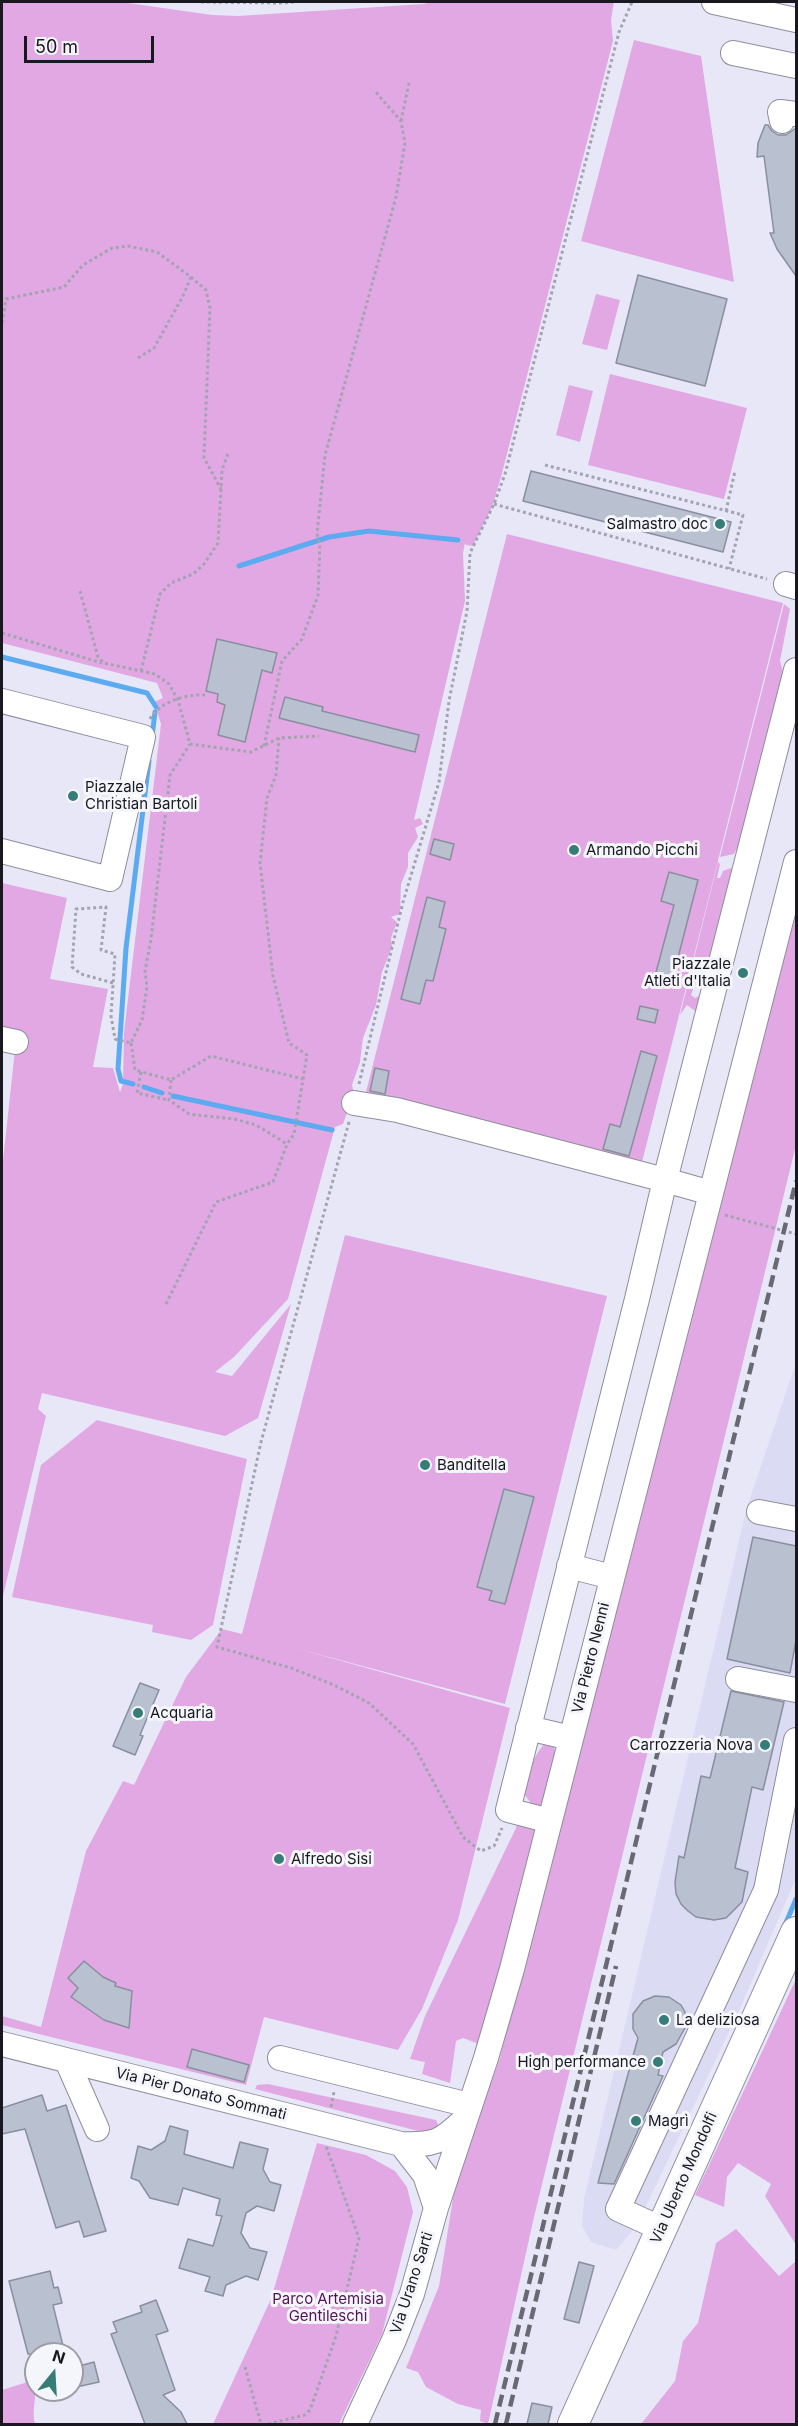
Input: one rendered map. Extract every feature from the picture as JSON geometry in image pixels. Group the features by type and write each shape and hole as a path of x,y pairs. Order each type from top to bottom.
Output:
{"main road":[{"name":"Via Uberto Mondolfi","path":"573,2424 796,1932"}],"street":[{"path":"714,2 796,20"},
{"path":"733,53 796,66"},
{"path":"550,1821 508,1810 637,1299 664,1180 796,670"},
{"path":"2,701 143,737 110,879 2,851"},
{"name":"Via Pietro Nenni","path":"436,2208 466,2112 486,2058 509,1979 796,862"},
{"path":"354,1103 397,1110 664,1180 708,1201"},
{"path":"759,1512 796,1519"},
{"path":"569,1566 612,1577"},
{"path":"738,1679 796,1690"},
{"path":"528,1728 571,1738"},
{"path":"662,2229 618,2209 766,1890 796,1740"},
{"name":"Via Pier Donato Sommati","path":"2,2044 401,2144"},
{"path":"280,2058 466,2112"},
{"path":"67,2061 97,2129"},
{"name":"Via Pietro Nenni","path":"401,2144 436,2143 449,2134 466,2112"},
{"path":"401,2144 435,2162 446,2160 454,2153"},
{"path":"401,2144 425,2175 436,2208"},
{"name":"Via Urano Sarti","path":"355,2424 405,2312 436,2208"}],"path":[{"path":"201,2 296,2"},
{"path":"508,1810 494,1846 481,1851 463,1837 413,1744 369,1703 334,1685 291,1668 217,1647 261,1442 354,1103 403,902 439,782 448,701 466,611 470,553 494,504 505,474 619,32 632,2"},
{"path":"264,746 282,661 302,639 318,595 320,544 317,534 325,455 396,197 405,143 401,121 409,83"},
{"path":"374,90 401,121"},
{"path":"2,323 6,299 64,287 83,265 111,248 128,246 157,252 191,277 206,290 210,308 204,458 221,489"},
{"path":"138,358 154,348 191,277"},
{"path":"141,671 160,594 171,583 193,574 204,564 218,543 222,471 229,451"},
{"path":"545,465 744,515 729,569"},
{"path":"726,511 735,471"},
{"path":"494,504 791,586"},
{"path":"80,591 98,657 104,663"},
{"path":"2,633 104,663 155,674 170,684 178,700 190,744 170,775 151,939 145,971 147,987 142,1020 129,1043 135,1070 171,1080 211,1056 303,1079"},
{"path":"143,737 146,725 155,709 194,694 205,695"},
{"path":"190,744 251,752 279,738 319,736"},
{"path":"166,1304 216,1202 273,1182 296,1128 307,1055 289,1042 273,976 260,863 267,798 276,775 279,738"},
{"path":"113,983 81,974 72,967 76,909 106,907 101,950 116,954 111,1016 115,1039 129,1043"},
{"path":"141,1072 137,1093 169,1100 189,1114 234,1119 256,1125 288,1143"},
{"path":"169,1100 171,1080"},
{"path":"708,1201 796,1234"},
{"path":"331,2109 334,2095"},
{"path":"268,2424 305,2415 310,2410 336,2336 359,2238 325,2142"},
{"path":"245,2367 261,2424"}],"shaded area":[{"path":"796,1363 796,1878 738,2013 637,2225 616,2250 591,2242 582,2226 584,2199 747,1507"}],"green space":[{"path":"2,2 121,2 212,15 238,16 431,2 614,2 611,20 613,41 501,477 492,507 473,546 465,543 463,553 465,601 414,820 420,818 423,824 415,828 418,837 408,853 408,867 401,884 400,914 391,917 397,922 391,938 392,947 382,972 376,1005 363,1038 360,1062 352,1085 354,1093 343,1124 335,1127 288,1299 234,1357 215,1372 232,1376 291,1304 258,1418 225,1436 42,1393 38,1409 46,1416 2,1600 2,1170 17,1031 2,1027 2,883 67,898 50,979 108,989 93,1067 113,1068 120,1092 123,1084 124,1032 161,724 154,702 163,698 157,683 2,643"},
{"path":"634,40 701,56 734,282 581,241"},
{"path":"596,294 620,300 607,350 582,344"},
{"path":"610,374 747,408 724,499 588,465"},
{"path":"569,385 593,391 580,442 556,435"},
{"name":"Armando Picchi","path":"507,534 783,603 641,1166 365,1096"},
{"path":"784,604 790,609 780,661 784,675 742,838 734,854 720,857"},
{"path":"718,862 720,864 717,878 720,878 723,871 731,868 735,871 716,970 706,967 703,970 710,976 706,986 696,981 691,995 705,999 698,1013 687,1005 680,1015"},
{"path":"796,906 796,1145 534,2217 488,2424 480,2421 481,2410 458,2404 426,2387 418,2372 406,2368 439,2286 454,2192 469,2142 500,2058"},
{"path":"345,1235 607,1296 505,1704 295,1648 510,1708 458,1920 422,2009 398,2050 264,2017 246,2085 2,2025 2,2016 41,2027 86,1851 123,1781 134,1785 186,1677 222,1629 242,1634"},
{"path":"97,1420 247,1459 213,1625 191,1640 152,1632 153,1625 12,1597 41,1465"},
{"path":"547,1741 554,1746 556,1759 543,1812 524,1794 531,1766"},
{"path":"518,1819 538,1829 479,2044 463,2038 456,2041 450,2083 422,2074 425,2062 410,2059 425,2016 516,1828"},
{"path":"796,1979 796,2245 765,2196 771,2184 738,2163 727,2177 724,2207 695,2195"},
{"path":"268,2084 436,2120 439,2127 426,2133 255,2089 257,2085"},
{"name":"Parco Artemisia Gentileschi","path":"317,2143 366,2155 395,2171 407,2187 413,2212 382,2334 339,2424 213,2424 271,2299"},
{"path":"736,2229 779,2276 796,2261 796,2424 641,2424 675,2381 683,2341 698,2323 716,2243"},
{"path":"24,2383 24,2402 34,2402 35,2424 2,2424 2,2390"}],"building":[{"path":"765,125 768,125 778,135 786,135 796,128 796,276 777,249 770,233 774,233 764,156 757,157 758,143"},
{"path":"638,275 727,299 705,386 616,363"},
{"path":"531,471 731,522 723,552 523,501"},
{"path":"217,639 277,653 272,673 262,670 245,742 218,735 225,705 217,702 218,694 206,691"},
{"path":"285,697 323,707 322,711 419,735 415,752 279,718"},
{"path":"434,839 454,844 450,860 430,854"},
{"path":"669,872 698,880 672,981 655,976 674,905 661,901"},
{"path":"427,897 445,902 439,927 446,929 433,981 426,980 420,1004 401,999"},
{"path":"640,1006 658,1010 655,1023 637,1019"},
{"path":"641,1051 657,1056 629,1156 603,1149 610,1124 620,1127"},
{"path":"375,1068 389,1071 385,1094 370,1091"},
{"path":"504,1489 534,1497 505,1604 489,1600 492,1591 477,1587"},
{"path":"753,1537 796,1546 796,1640 790,1673 727,1659"},
{"path":"140,1683 159,1690 140,1735 143,1736 135,1755 113,1746"},
{"path":"731,1691 784,1702 763,1790 752,1787 735,1868 748,1872 742,1902 726,1918 714,1920 696,1917 688,1911 676,1894 675,1882 679,1856 684,1858 701,1776 710,1778"},
{"path":"84,1961 103,1977 116,1983 115,1986 132,1991 129,2028 104,2020 71,1997 78,1988 68,1978"},
{"path":"655,1996 669,1997 681,2005 685,2012 685,2028 676,2044 663,2052 658,2075 663,2076 614,2184 598,2183 638,2038 633,2029 633,2014 643,2001"},
{"path":"192,2049 249,2065 244,2082 187,2067"},
{"path":"42,2095 47,2111 66,2105 106,2231 84,2237 79,2221 56,2228 25,2129 2,2134 2,2108"},
{"path":"170,2126 188,2131 184,2154 233,2168 240,2142 268,2149 263,2169 270,2182 281,2185 274,2211 257,2206 246,2213 241,2233 250,2248 267,2252 258,2280 246,2276 226,2285 223,2296 205,2291 210,2277 179,2268 188,2239 213,2246 222,2216 216,2215 220,2199 183,2188 178,2205 150,2198 139,2181 131,2178 138,2146 151,2150 165,2141"},
{"path":"579,2262 594,2266 579,2323 564,2319"},
{"path":"50,2271 54,2288 58,2287 62,2303 53,2305 62,2342 25,2342 9,2281"},
{"path":"156,2300 168,2331 156,2335 175,2390 163,2395 181,2412 187,2424 145,2424 111,2334 117,2332 113,2322 142,2312 140,2306"},
{"path":"94,2362 99,2382 84,2385 84,2365"},
{"path":"532,2403 552,2407 548,2424 527,2424"}],"waterway":[{"path":"239,566 329,537 369,531 458,540"},
{"path":"2,657 147,693 156,707"},
{"path":"152,737 155,712"},
{"path":"133,1084 121,1081 118,1069 126,948 149,761"},
{"path":"144,1087 162,1093"},
{"path":"173,1096 332,1130"},
{"path":"785,1925 796,1899"}],"railway":[{"path":"495,2424 796,1181"},
{"path":"506,2424 616,1966"}],"place":[{"name":"Salmastro doc","path":"720,524"},
{"name":"Piazzale Christian Bartoli","path":"73,796"},
{"name":"Armando Picchi","path":"574,850"},
{"name":"Piazzale Atleti d'Italia","path":"743,973"},
{"name":"Banditella","path":"425,1465"},
{"name":"Acquaria","path":"138,1713"},
{"name":"Carrozzeria Nova","path":"765,1745"},
{"name":"Alfredo Sisi","path":"279,1859"},
{"name":"La deliziosa","path":"664,2020"},
{"name":"High performance","path":"658,2062"},
{"name":"Magrì","path":"636,2121"}]}
